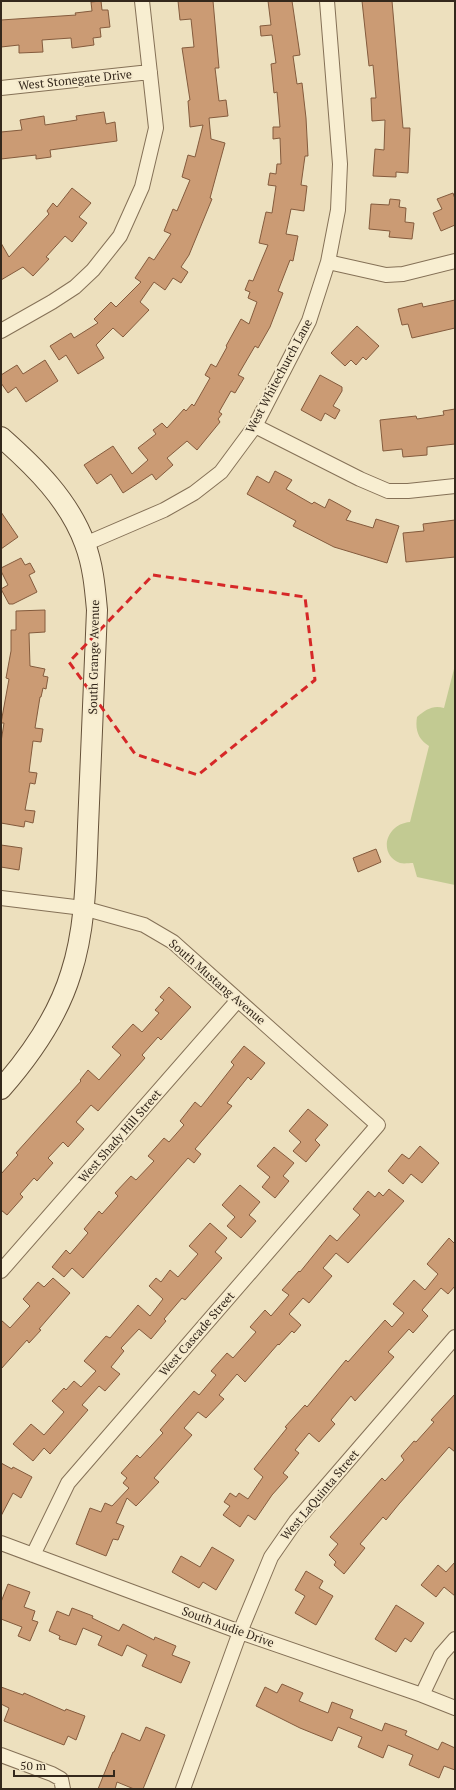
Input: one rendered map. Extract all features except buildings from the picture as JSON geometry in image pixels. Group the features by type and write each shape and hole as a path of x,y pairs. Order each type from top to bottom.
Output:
{"street":[{"path":"1,331 52,302 74,287 93,270 120,236 142,187 156,128 142,1"},
{"name":"West Whitechurch Lane","path":"85,544 164,510 194,493 221,472 255,426 309,321 328,262 338,210 340,164 327,1"},
{"name":"West Stonegate Drive","path":"1,88 150,72"},
{"path":"328,262 386,274 403,274 455,261"},
{"path":"255,426 360,479 388,491 408,491 455,486"},
{"name":"South Grange Avenue","path":"1,437 38,472 56,492 71,515 85,544 92,572 97,610 83,908 80,937 71,974 56,1010 14,1074 1,1089"},
{"name":"South Mustang Avenue","path":"1,898 83,908 144,925 173,942 378,1125"},
{"name":"West Shady Hill Street","path":"1,1271 238,1000"},
{"name":"West Cascade Street","path":"34,1555 68,1483 378,1125"},
{"name":"West LaQuinta Street","path":"182,1789 240,1632 271,1557 296,1521 455,1337"},
{"name":"South Audie Drive","path":"1,1543 240,1632 422,1695 455,1708"},
{"path":"422,1695 441,1655 455,1639"},
{"path":"1,1755 52,1774 61,1780 62,1789"}],"highlighted area":[{"path":"153,575 305,597 315,680 198,775 135,754 69,662"}],"green space":[{"path":"455,665 455,885 417,877 413,863 400,863 393,859 389,854 387,840 395,828 401,824 410,822 429,746 418,734 416,726 417,717 426,710 436,707 444,708"}]}
